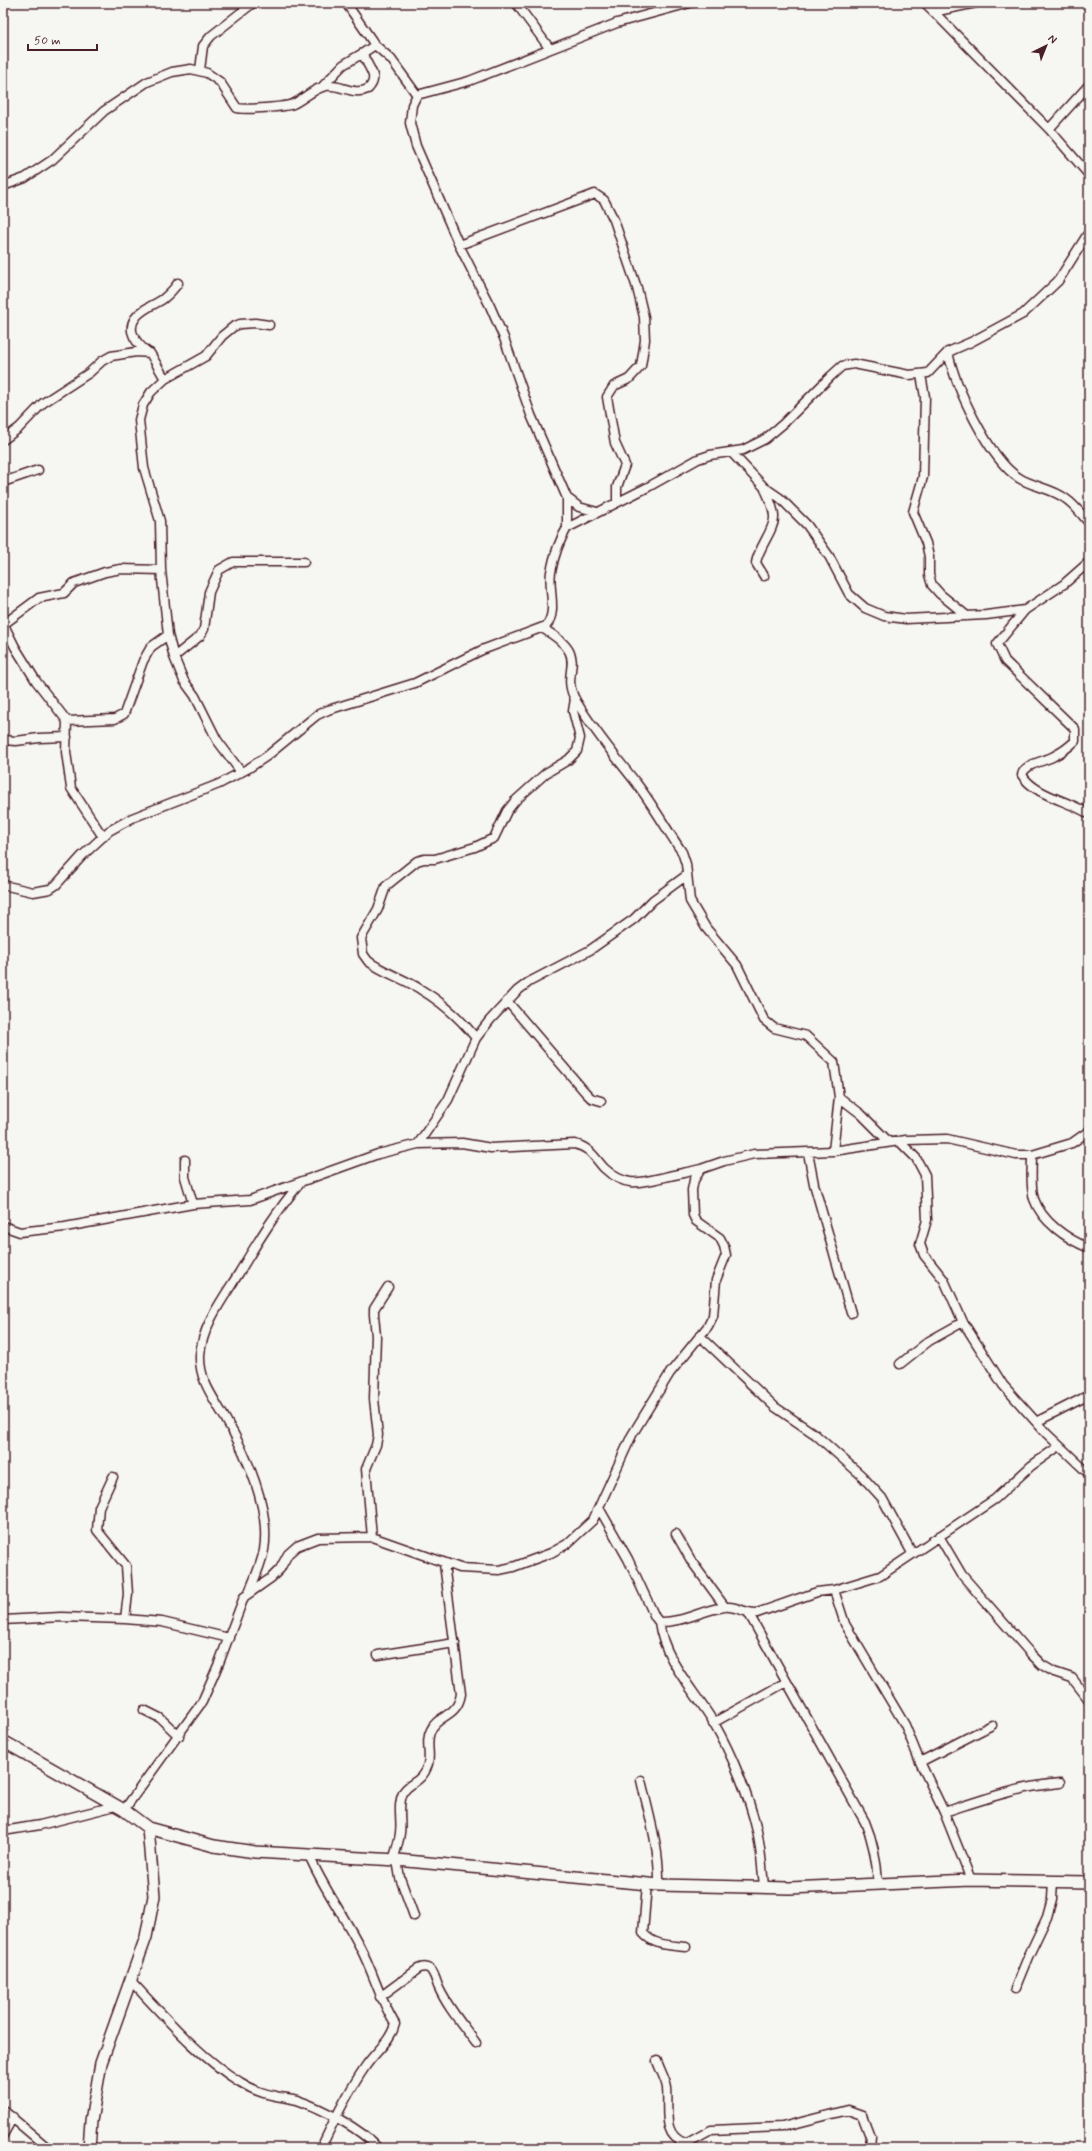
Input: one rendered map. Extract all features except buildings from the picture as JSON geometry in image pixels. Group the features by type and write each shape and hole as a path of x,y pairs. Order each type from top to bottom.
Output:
{"street":[{"path":"200,70 203,46 211,36 254,3"},
{"path":"346,3 375,45 391,59 417,95"},
{"path":"516,3 550,49"},
{"path":"567,528 567,498 531,415 504,338 459,245 416,146 410,123 412,105 417,95 469,81 617,23 690,3"},
{"path":"925,3 1050,129 1089,175"},
{"path":"933,12 976,3"},
{"path":"3,186 25,178 52,160 104,111 147,82 172,72 200,70 220,82 235,106 240,109 285,106 293,104 322,87 343,65 375,45"},
{"path":"322,87 336,87 356,92 368,89 374,80 374,75 364,58 364,53"},
{"path":"1050,129 1089,86"},
{"path":"459,245 595,194 604,200 614,220 637,288 644,317 645,340 641,366 629,379 614,386 607,397 615,443 625,465 617,487 617,502"},
{"path":"3,885 33,892 50,889 56,885 82,856 103,836 132,818 219,784 241,772 268,756 297,731 328,710 422,680 482,650 542,628 551,620 551,573 559,541 567,528 648,487 698,459 710,455 732,453 752,446 771,434 799,410 842,366 854,364 909,375 921,375 928,373 948,352 971,342 1023,314 1058,281 1089,232"},
{"path":"165,379 150,353 135,341 132,326 135,318 167,295 178,283"},
{"path":"241,772 217,740 195,696 184,681 174,657 168,635 161,570 160,521 144,468 139,420 143,405 151,392 165,379 206,356 233,327 240,324 255,323 269,325"},
{"path":"3,440 19,428 43,403 89,373 102,361 111,356 136,352 150,353"},
{"path":"948,352 953,372 964,400 978,425 1007,467 1019,478 1065,498 1089,523"},
{"path":"921,375 924,386 926,410 923,477 913,512 926,543 929,557 929,575 932,585 940,594 967,616"},
{"path":"732,453 764,487 780,498 807,525 830,556 849,594 865,608 884,616 906,619 967,616 1025,610"},
{"path":"3,482 38,470"},
{"path":"764,487 775,517 772,526 757,554 756,563 764,576"},
{"path":"567,498 579,507 598,512"},
{"path":"174,657 200,636 204,629 209,592 219,570 233,562 304,562"},
{"path":"1089,562 1064,584 1025,610 997,644 999,653 1005,661 1075,729 1075,741 1071,745 1055,756 1028,767 1023,771 1022,775 1025,780 1046,794 1080,808 1089,814"},
{"path":"103,836 71,788 67,765 67,722 36,681 14,646 3,624 39,598 64,593 74,583 105,572 121,569 161,570"},
{"path":"476,1038 453,1012 439,1001 420,988 368,961 363,954 361,938 378,909 386,886 417,861 424,859 435,859 475,847 494,838 505,816 515,801 546,773 568,760 577,751 580,738 573,711 575,699 571,678 573,660 563,641 542,628"},
{"path":"67,722 114,719 124,714 143,661 151,647 168,635"},
{"path":"575,699 638,785 682,852 686,864 690,900 706,928 737,965 764,1020 774,1028 806,1036 834,1062 839,1097 833,1151"},
{"path":"3,740 16,741 67,737"},
{"path":"418,1144 448,1100 476,1038 507,1002 529,982 590,950 634,919 653,900 687,875"},
{"path":"507,1002 585,1092 591,1098 601,1101"},
{"path":"839,1097 861,1114 888,1142"},
{"path":"3,1226 20,1232 65,1227 193,1204 250,1200 302,1180 378,1154 418,1144 462,1143 492,1148 574,1144 584,1146 590,1150 600,1163 617,1178 631,1183 645,1183 754,1154 833,1151 899,1141 947,1139 1016,1155 1032,1155 1072,1143 1089,1131"},
{"path":"899,1141 916,1158 925,1175 927,1220 920,1244 924,1255 944,1280 963,1322 1003,1385 1059,1446 1089,1474"},
{"path":"808,1153 814,1184 851,1313"},
{"path":"1032,1155 1034,1198 1038,1206 1045,1217 1064,1235 1089,1248"},
{"path":"185,1160 185,1177 193,1204"},
{"path":"249,1592 271,1578 280,1569 288,1554 306,1542 333,1536 372,1537 407,1548 444,1564 484,1571 513,1567 551,1552 567,1544 593,1520 615,1469 632,1435 670,1374 700,1336 713,1316 716,1280 726,1255 720,1238 696,1221 693,1216 692,1190 694,1180 701,1169"},
{"path":"3,1831 40,1825 119,1808 179,1736 202,1702 229,1638 240,1605 249,1592 260,1565 264,1548 265,1530 263,1516 249,1464 240,1443 204,1384 200,1354 216,1310 270,1222 302,1180"},
{"path":"372,1537 366,1469 376,1445 378,1435 374,1399 376,1336 374,1309 388,1287"},
{"path":"900,1364 929,1341 963,1322"},
{"path":"700,1336 775,1407 816,1436 861,1474 882,1498 912,1553"},
{"path":"1036,1422 1089,1395"},
{"path":"659,1622 672,1622 725,1607 749,1614 757,1614 817,1592 834,1590 880,1576 896,1567 912,1553 995,1499 1031,1466 1059,1446"},
{"path":"113,1477 99,1507 97,1530 126,1566 128,1594 125,1618"},
{"path":"599,1508 628,1560 655,1617 659,1622 661,1636 667,1650 713,1723 728,1750 756,1829 764,1886"},
{"path":"676,1534 692,1562 725,1607"},
{"path":"939,1536 962,1575 1031,1654 1042,1665 1054,1672 1072,1678 1089,1700"},
{"path":"414,1916 395,1860 400,1833 401,1802 403,1793 419,1781 426,1771 429,1761 428,1739 431,1730 435,1724 456,1709 462,1694 444,1564"},
{"path":"834,1590 845,1624 905,1725 920,1762 944,1812 971,1880"},
{"path":"749,1614 872,1839 878,1884"},
{"path":"3,1620 61,1617 125,1618 162,1622 229,1638"},
{"path":"378,1655 455,1643"},
{"path":"713,1723 786,1682"},
{"path":"144,1710 160,1718 179,1736"},
{"path":"920,1762 992,1725"},
{"path":"3,1741 119,1808 148,1828 214,1846 254,1852 395,1860 659,1885 764,1886 789,1888 971,1880 1089,1882"},
{"path":"641,1780 656,1848 659,1870 659,1885"},
{"path":"944,1812 1038,1784 1060,1783"},
{"path":"89,2148 91,2121 102,2063 146,1938 154,1896 148,1828"},
{"path":"309,1855 317,1876 367,1960 380,1997 395,2024 394,2030 365,2066 335,2118 321,2148"},
{"path":"1015,1989 1047,1917 1053,1881"},
{"path":"647,1884 643,1932 648,1938 660,1944 686,1947"},
{"path":"380,1997 418,1969 427,1967 432,1972 441,1992 476,2043"},
{"path":"131,1981 162,2015 195,2046 239,2082 256,2091 296,2099 335,2118 361,2134 378,2148"},
{"path":"658,2062 667,2086 668,2124 671,2134 681,2146 711,2130 782,2127 848,2110 862,2115 870,2136 869,2148"},
{"path":"3,2110 48,2148"},
{"path":"3,2135 13,2118"}]}
